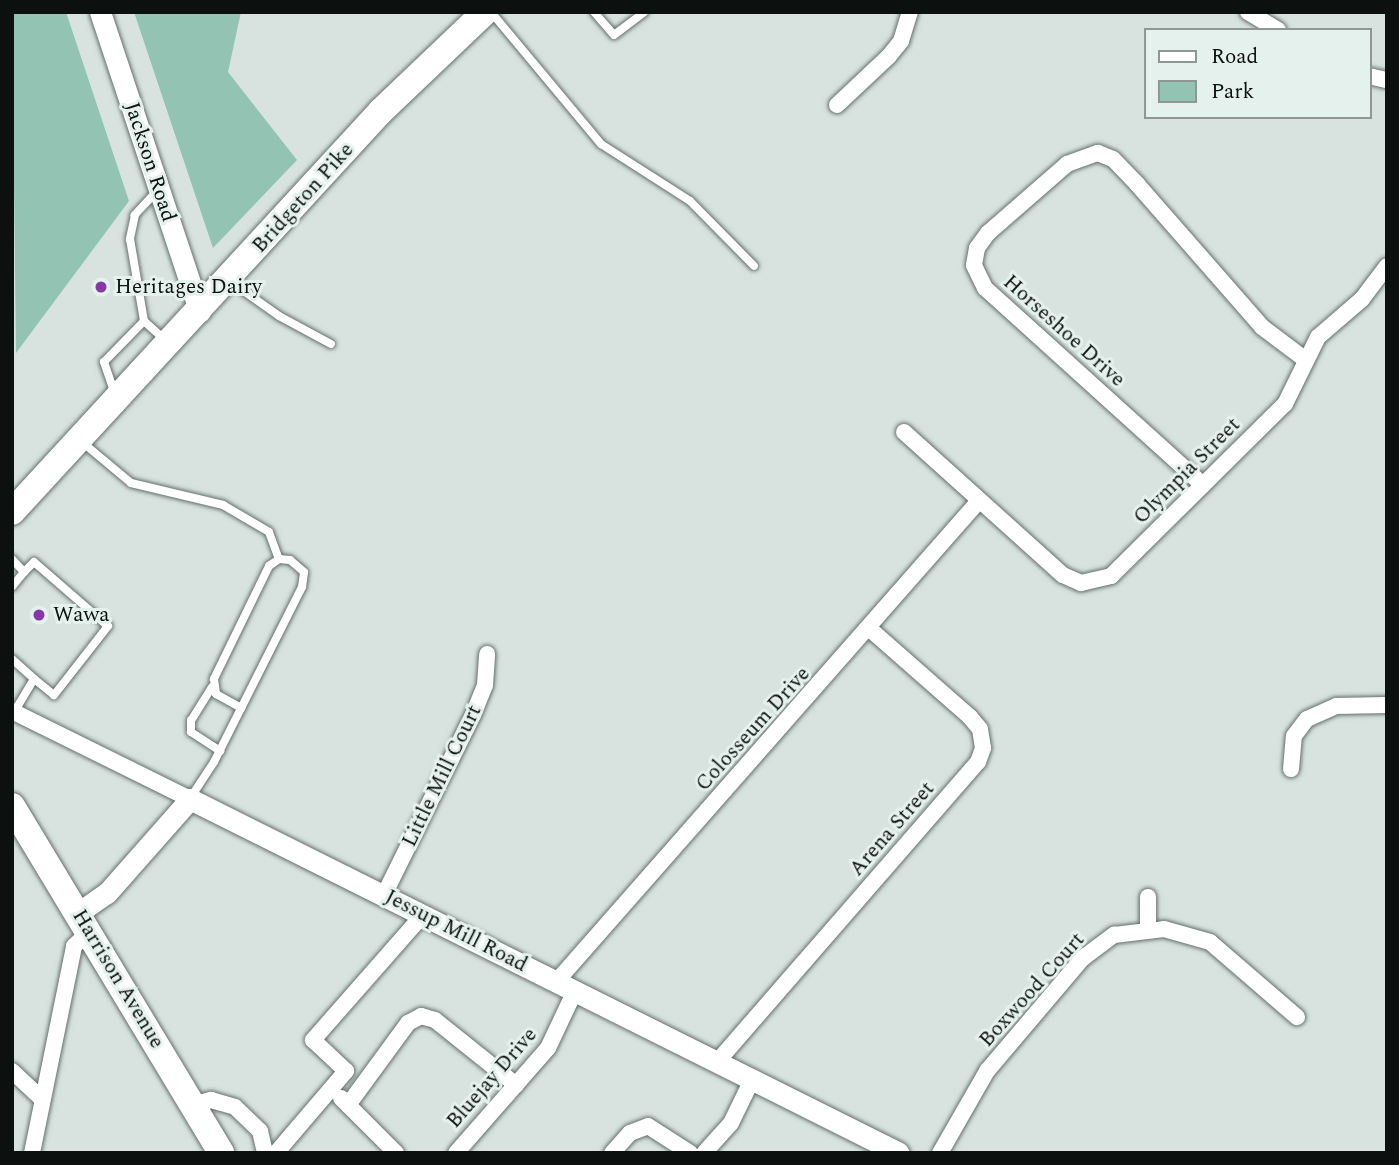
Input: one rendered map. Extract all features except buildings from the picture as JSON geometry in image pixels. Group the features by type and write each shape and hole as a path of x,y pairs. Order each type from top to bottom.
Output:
{"main road":[{"name":"Bridgeton Pike","path":"12,512 200,312 382,111 485,12"},
{"name":"Harrison Avenue","path":"12,806 221,1153"}],"street":[{"name":"Jackson Road","path":"100,12 200,312"},
{"path":"837,105 889,56 901,41 910,12"},
{"path":"1248,12 1275,28"},
{"name":"Horseshoe Drive","path":"1203,485 985,288 974,265 977,248 988,233 1067,164 1098,153 1113,159 1138,184 1262,327 1306,360"},
{"name":"Olympia Street","path":"904,432 1051,567 1082,583 1111,576 1285,404 1318,337 1362,299 1387,266"},
{"name":"Colosseum Drive","path":"556,982 870,629 978,502"},
{"name":"Arena Street","path":"717,1062 978,762 983,748 980,729 970,717 870,629"},
{"name":"Little Mill Court","path":"384,895 473,715 485,685 487,654"},
{"path":"1291,769 1294,736 1307,719 1336,706 1387,705"},
{"name":"Jessup Mill Road","path":"13,711 899,1153"},
{"path":"32,1153 41,1098 74,946 83,923 190,799"},
{"path":"1148,897 1148,928"},
{"path":"363,1085 313,1040 423,915"},
{"name":"Boxwood Court","path":"940,1153 971,1093 1083,958 1114,935 1148,928 1179,931 1210,942 1297,1017"},
{"name":"Bluejay Drive","path":"456,1153 557,1036 575,991"},
{"path":"348,1105 408,1023 421,1016 435,1020 516,1085"},
{"path":"12,1071 41,1098"},
{"path":"275,1153 346,1072"},
{"path":"704,1153 731,1123 752,1080"},
{"path":"331,1089 396,1153"},
{"path":"193,1105 211,1100 235,1107 260,1131 265,1153"},
{"path":"612,1153 629,1133 648,1126 690,1153"}],"lane":[{"path":"491,12 601,144 690,201 754,266"},
{"path":"594,12 614,35 644,12"},
{"path":"159,188 135,215 130,239 144,321 170,344"},
{"path":"228,280 279,316 331,344"},
{"path":"117,400 104,362 144,321"},
{"path":"79,440 131,483 223,505 246,518 269,532 279,559"},
{"path":"12,559 24,572"},
{"path":"219,751 191,732 191,720 212,687 269,566 279,559"},
{"path":"190,799 219,751 304,580 299,565 279,559"},
{"path":"12,587 34,562 108,626 54,695 12,659"},
{"path":"13,711 34,679"},
{"path":"212,687 223,701 241,708"}],"green space":[{"path":"12,12 66,12 129,201 16,353"},
{"path":"134,12 241,12 228,72 297,160 213,248"}],"place":[{"name":"Heritages Dairy","path":"101,287"},
{"name":"Wawa","path":"39,615"}]}
